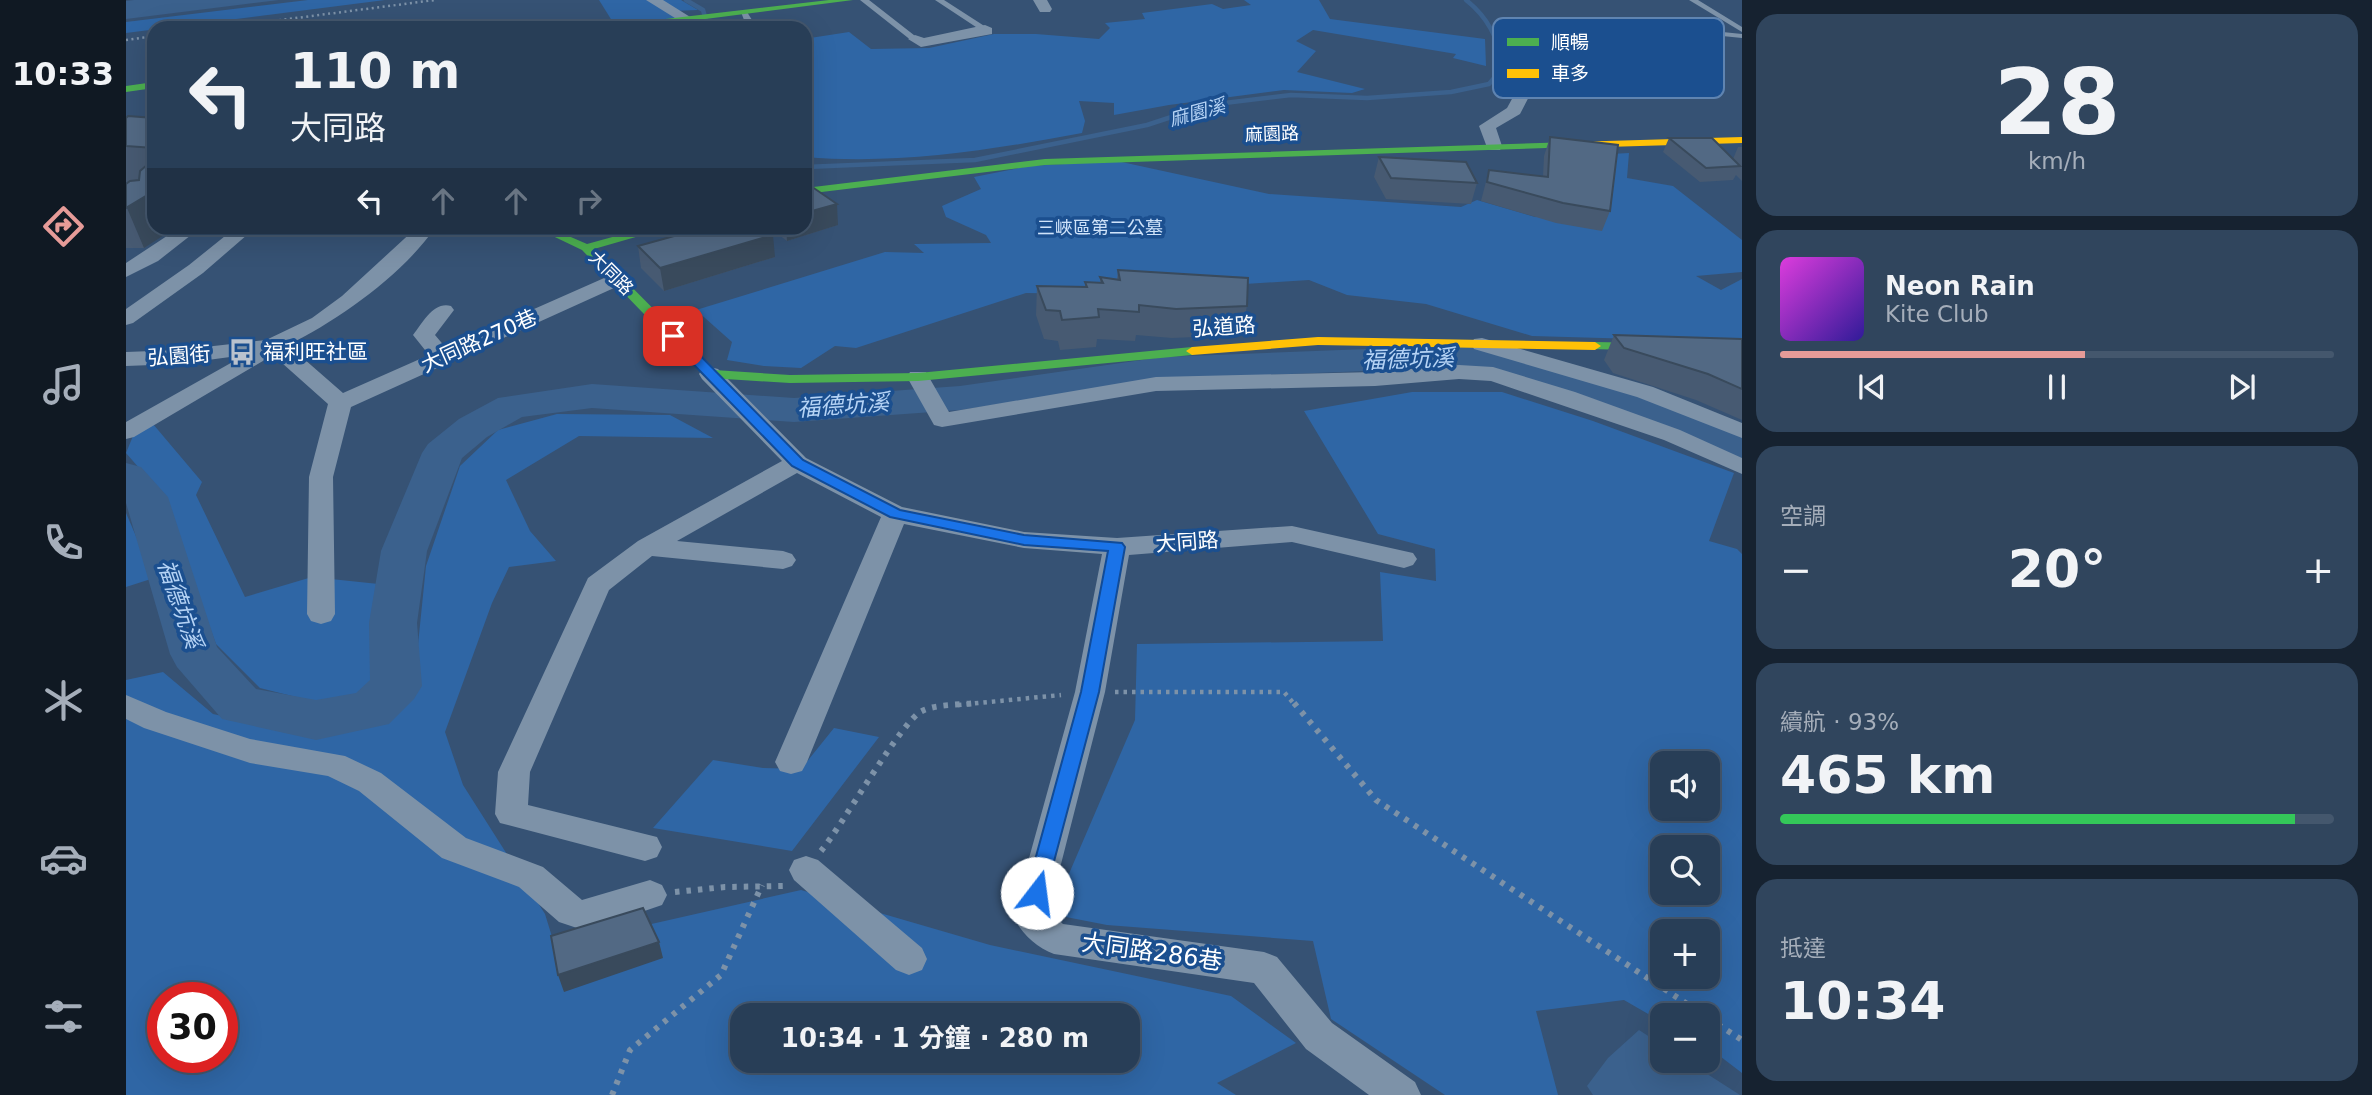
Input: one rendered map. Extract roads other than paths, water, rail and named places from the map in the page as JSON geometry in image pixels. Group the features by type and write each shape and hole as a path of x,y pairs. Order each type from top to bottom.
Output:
{"street":[{"path":"653,0 688,20"},
{"path":"679,21 744,18 849,0"},
{"path":"915,38 921,43 987,31 985,29"},
{"path":"126,89 147,86"},
{"path":"1494,146 1487,126 1514,111 1520,98"},
{"name":"麻園路","path":"812,190 1045,162 1742,140"},
{"path":"126,271 181,235"},
{"path":"126,319 196,269 237,235"},
{"name":"弘園街","path":"126,359 178,357 274,344 319,322 349,300 419,235"},
{"name":"大同路","path":"557,235 586,248 797,463 895,514 1024,540 1117,547 1292,534 1404,559"},
{"path":"586,248 632,235"},
{"name":"大同路270巷","path":"340,403 618,279"},
{"path":"443,358 424,335 444,310"},
{"name":"弘道路","path":"710,374 921,383 1098,358 1318,341 1742,349"},
{"path":"126,432 252,360 274,344 340,403 321,477 321,614"},
{"path":"1482,344 1645,392 1742,431"},
{"path":"921,383 942,420 1156,384 1375,379 1459,372 1493,374 1672,435 1742,467"},
{"path":"645,847 511,814 514,772 598,584 647,547 797,463"},
{"path":"791,762 895,514"},
{"path":"647,547 783,560"},
{"name":"大同路286巷","path":"1117,547 1090,692 1030,916 1054,938 1264,968 1319,1036 1401,1095"},
{"path":"126,706 155,720 250,751 334,765 370,782 454,848 531,877 571,911 586,916 650,895"},
{"path":"806,870 909,959"}],"lane":[{"path":"864,0 915,38"},
{"path":"939,0 985,29"},
{"path":"1693,0 1722,18"},
{"path":"1724,19 1742,30"},
{"path":"1724,34 1742,36"}],"waterway":[{"name":"麻園溪","path":"686,0 703,10 706,21"},
{"name":"麻園溪","path":"1466,0 1486,21 1493,34"},
{"name":"麻園溪","path":"812,167 975,160 1147,125 1208,105 1291,95 1367,98 1451,92 1489,84 1493,79"},
{"name":"福德坑溪","path":"126,476 146,497 195,654 240,705 316,720 371,710 396,686 393,623 404,551 443,453 473,428 512,406 592,396 794,410 960,398 1163,368 1469,356 1567,379 1742,452"}],"place":[{"name":"福利旺社區","path":"242,352"}],"park label":[{"name":"三峽區第二公墓","path":"1100,228"}]}
